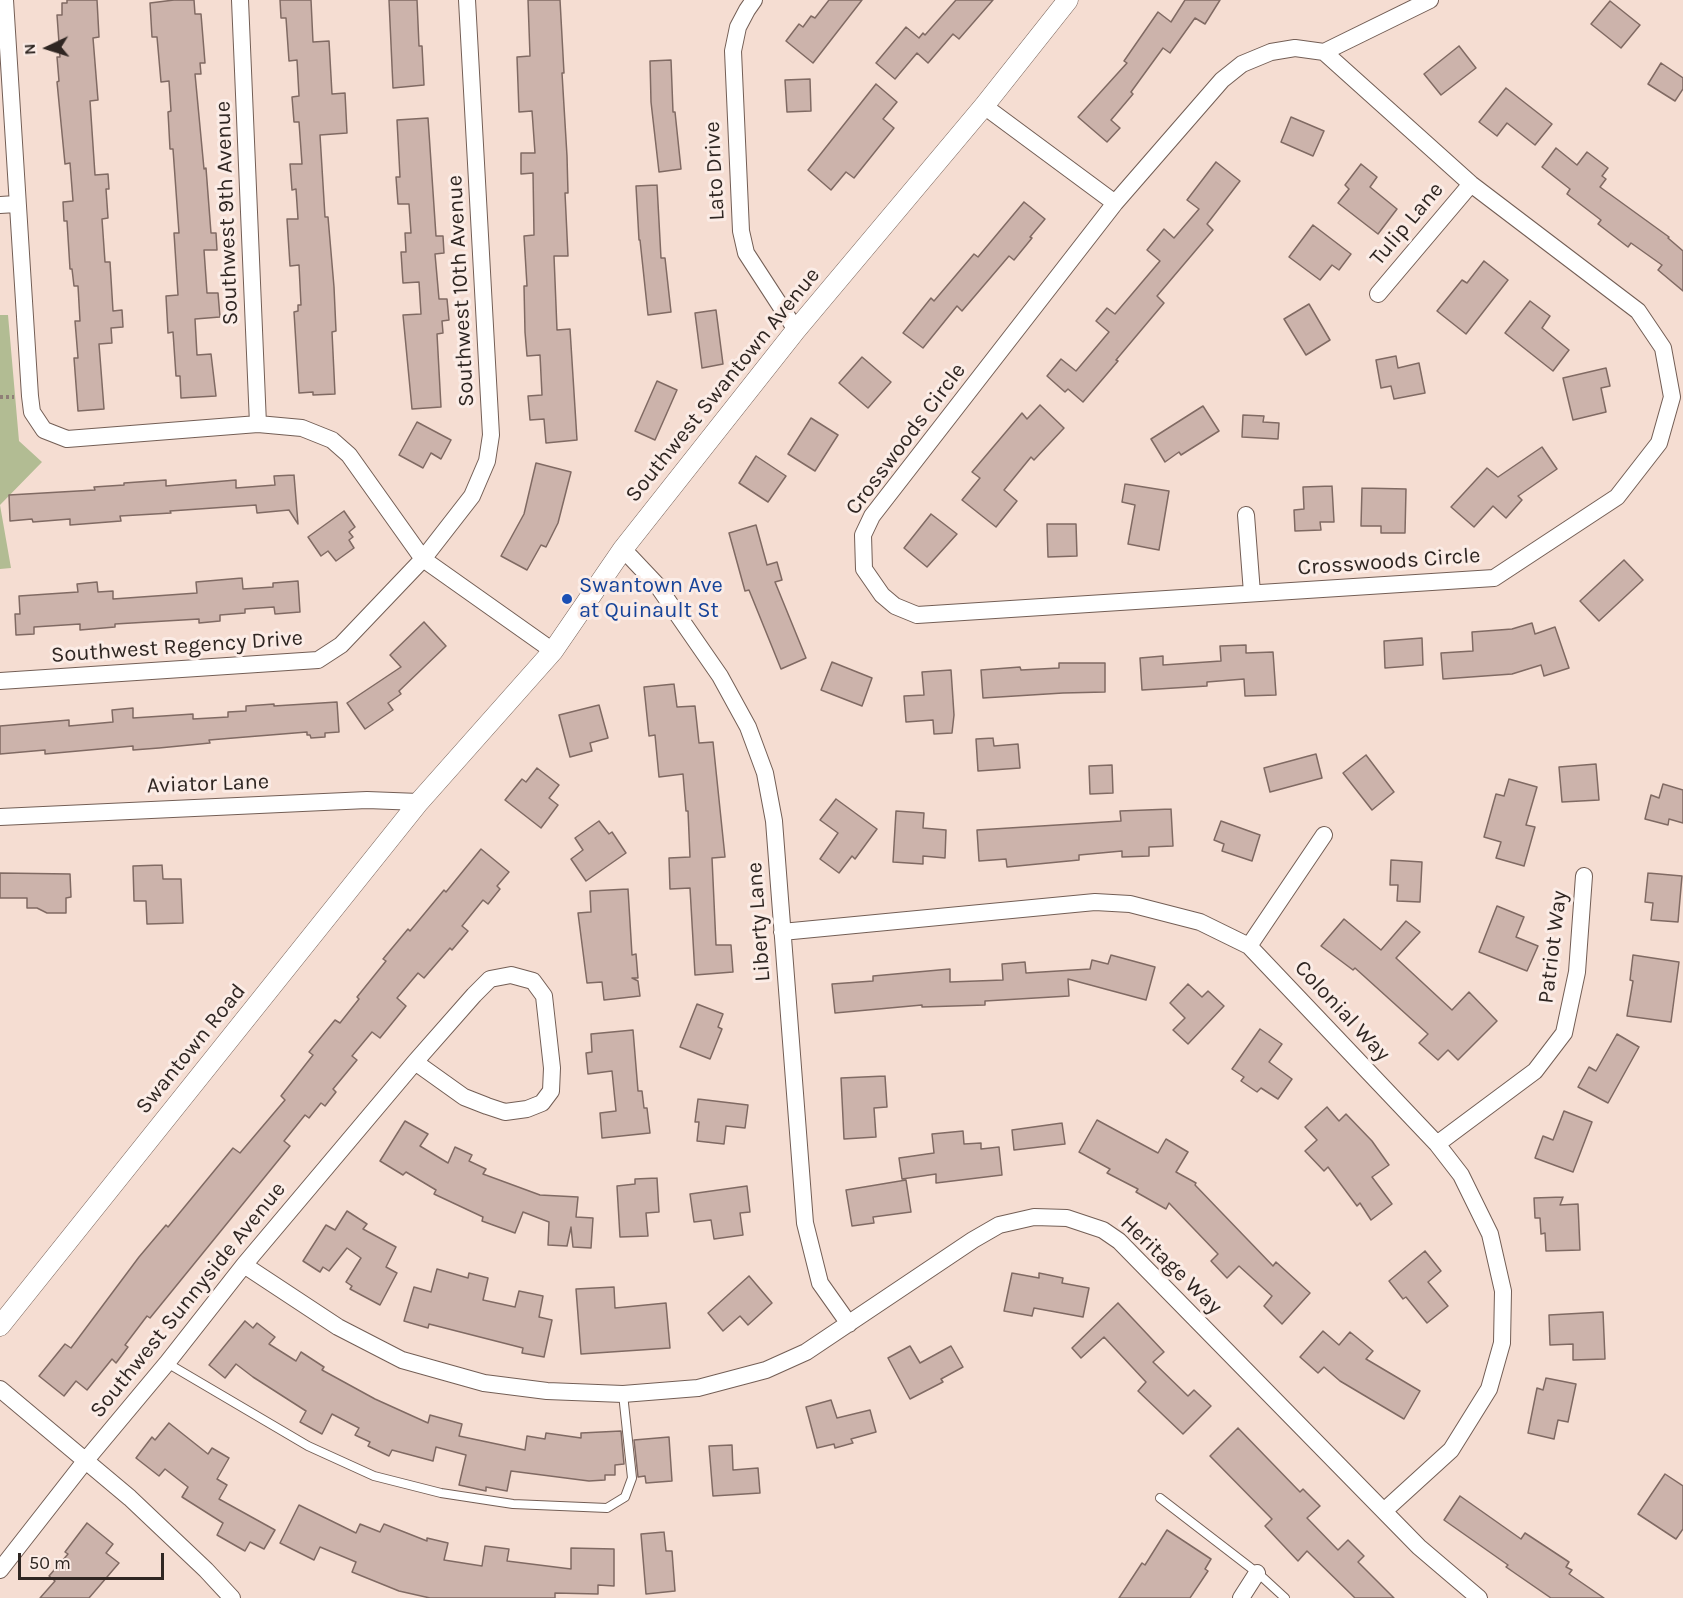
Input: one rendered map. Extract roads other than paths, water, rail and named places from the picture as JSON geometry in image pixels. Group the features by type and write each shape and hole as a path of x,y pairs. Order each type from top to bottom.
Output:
{"street":[{"path":"5,0 8,204 32,412 44,430 67,439 258,424 302,428 332,440 349,455 423,559 552,651"},
{"name":"Southwest 9th Avenue","path":"240,0 258,424"},
{"name":"Southwest 10th Avenue","path":"423,559 472,496 487,461 491,435 467,0"},
{"name":"Lato Drive","path":"754,0 738,27 733,51 741,231 746,253 796,330"},
{"name":"Southwest Swantown Avenue","path":"419,802 552,651 623,549 796,330 984,106 1068,0"},
{"path":"1324,52 1430,0"},
{"name":"Crosswoods Circle","path":"1295,48 1324,52 1471,184 1638,311 1663,348 1672,397 1659,443 1617,497 1494,578 916,615 895,606 882,595 864,568 863,535 872,516 1115,203 1222,80 1242,64 1271,52 1295,48"},
{"path":"984,106 1115,203"},
{"name":"Tulip Lane","path":"1378,294 1471,184"},
{"path":"1246,515 1252,593"},
{"name":"Liberty Lane","path":"623,549 657,585 720,676 748,727 765,773 774,821 805,1223 820,1283 849,1324"},
{"name":"Southwest Regency Drive","path":"0,681 318,660 341,645 423,559"},
{"name":"Aviator Lane","path":"0,817 367,800 419,802"},
{"name":"Swantown Road","path":"0,1326 419,802"},
{"path":"1249,946 1324,835"},
{"name":"Patriot Way","path":"1437,1144 1535,1071 1564,1033 1577,972 1584,876"},
{"name":"Colonial Way","path":"782,932 1095,902 1130,904 1200,922 1249,946 1437,1144 1461,1175 1490,1234 1503,1291 1502,1343 1489,1389 1451,1450 1384,1511"},
{"name":"Southwest Sunnyside Avenue","path":"0,1570 244,1265 415,1062 490,979 511,975 533,981 544,996 552,1068 551,1091 542,1103 527,1109 505,1112 464,1097 415,1062"},
{"name":"Heritage Way","path":"244,1265 338,1327 402,1360 484,1383 548,1391 623,1394 698,1388 766,1370 806,1352 973,1240 999,1226 1034,1217 1067,1218 1103,1230 1119,1241 1419,1547 1479,1598"},
{"path":"0,1389 138,1506 206,1570 232,1598"},
{"path":"1241,1598 1257,1573"}],"lane":[{"path":"167,1362 308,1446 374,1476 441,1493 513,1504 607,1508 625,1497 632,1478 623,1394"},
{"path":"1160,1498 1257,1573 1285,1598"}],"place":[{"name":"Swantown Ave at Quinault St","path":"567,599"}]}
